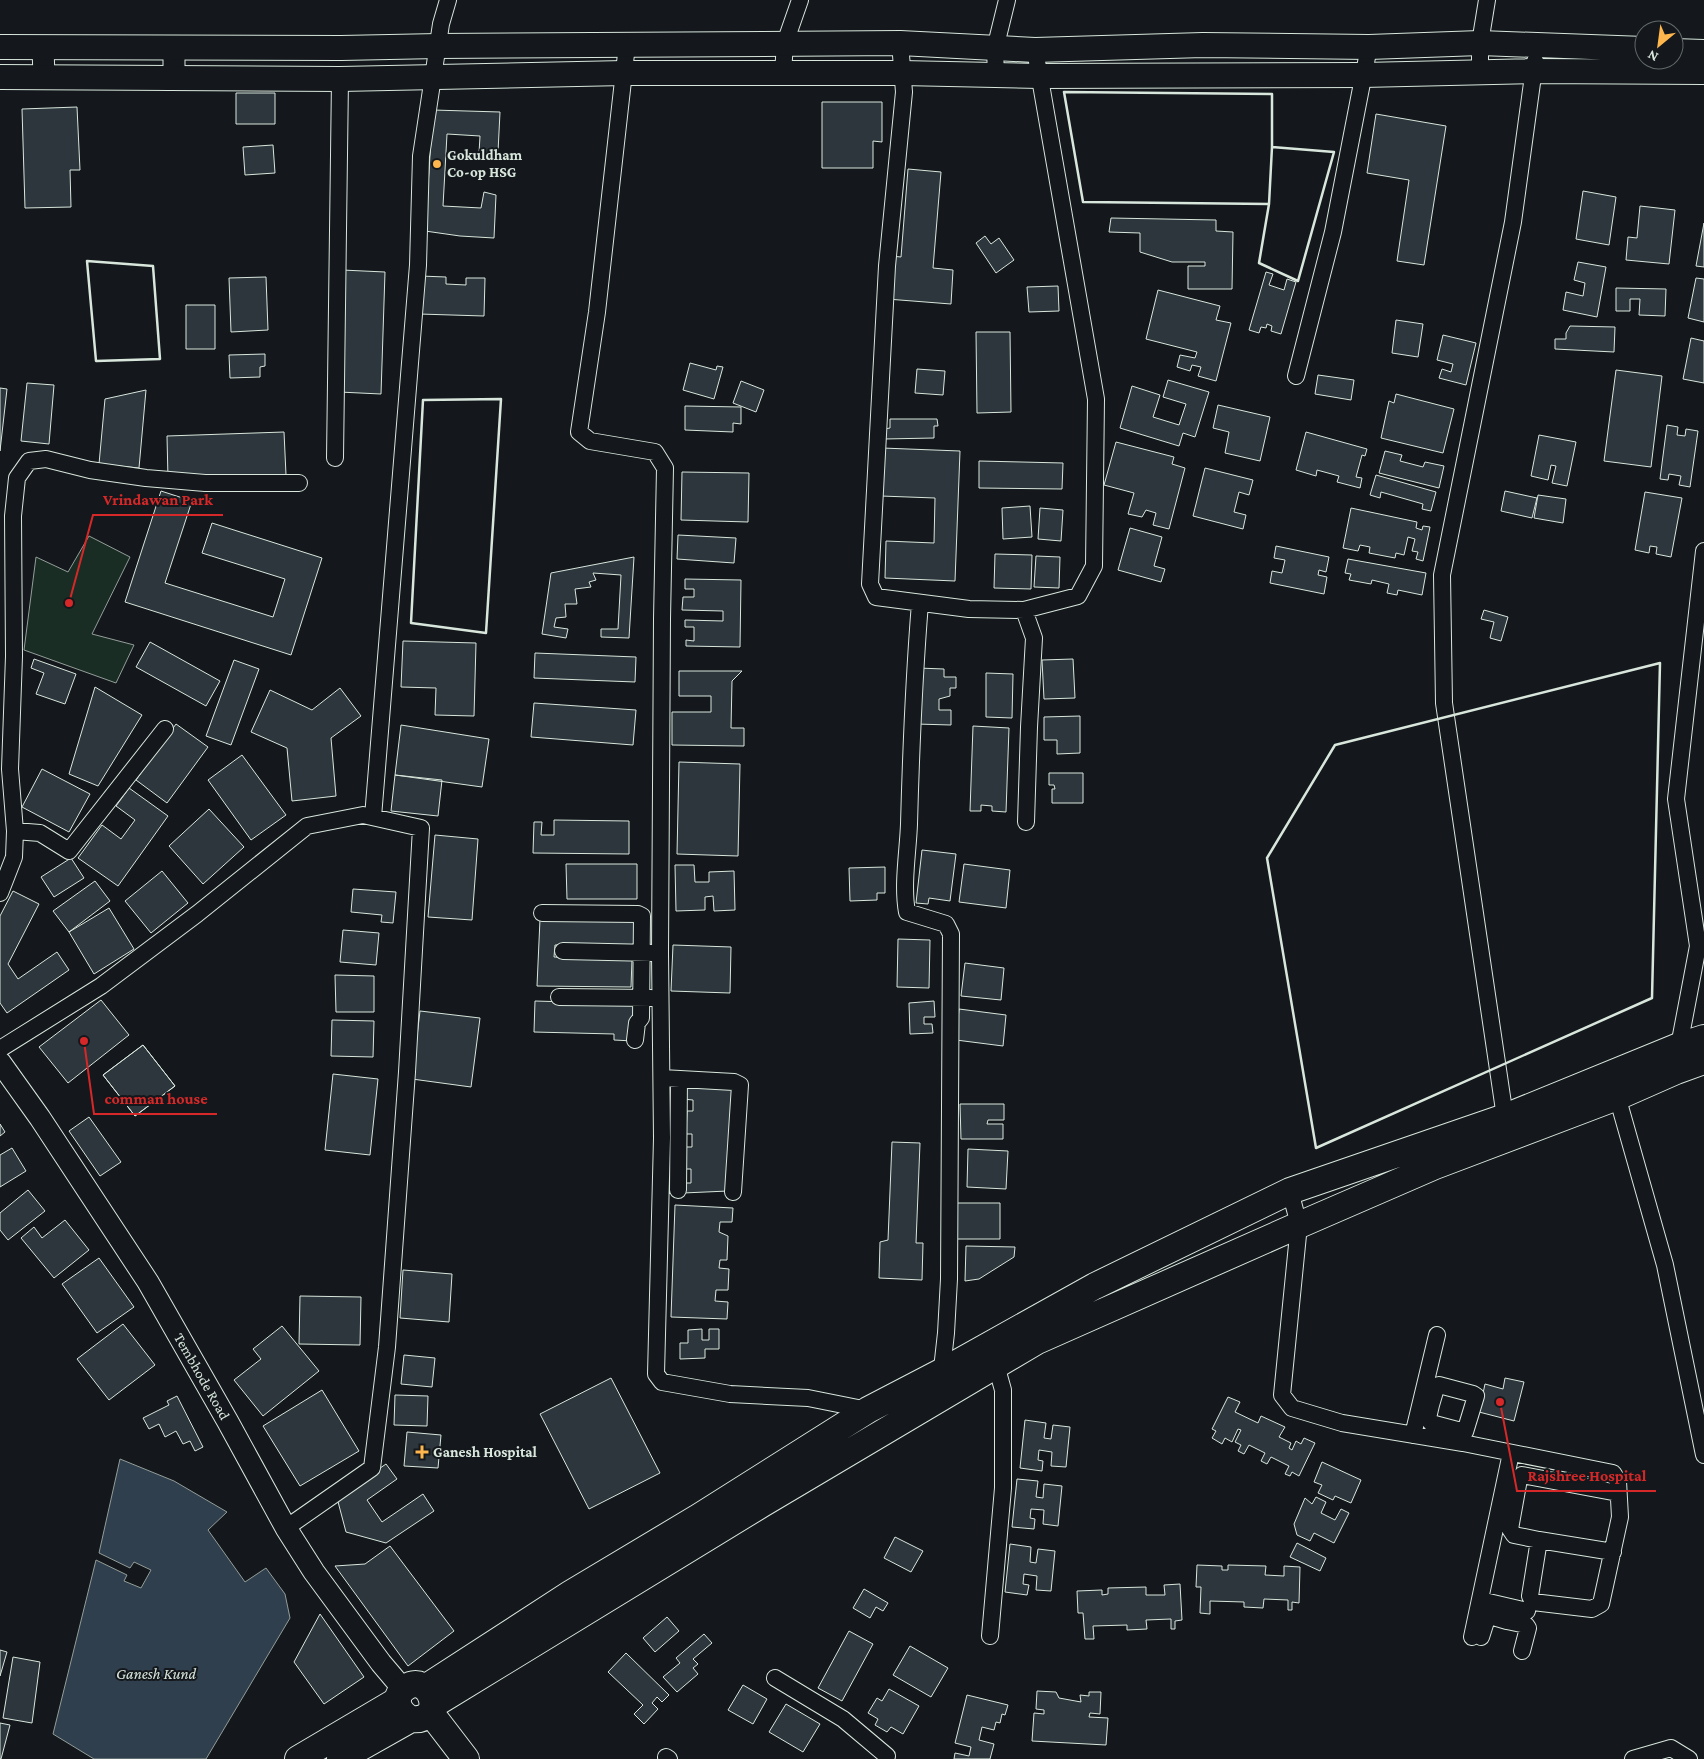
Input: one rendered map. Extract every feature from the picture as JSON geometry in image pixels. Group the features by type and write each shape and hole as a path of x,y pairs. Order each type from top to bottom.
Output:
{"main road":[{"path":"0,47 341,48 900,43 1035,50 1203,45 1369,47 1480,43 1634,50"},
{"path":"1684,56 1704,66"},
{"path":"0,77 340,79 624,73 902,73 1039,76 1363,75 1704,66"},
{"path":"340,1759 570,1594 697,1518 868,1410 996,1365 1037,1341 1614,1086 1672,1057 1704,1038"},
{"path":"1672,1057 1704,1062"},
{"path":"298,1759 417,1702 736,1520 1095,1286 1290,1191 1505,1117 1614,1086"},
{"path":"417,1702 466,1759"}],"street":[{"path":"373,817 418,265 421,156 441,24 448,0"},
{"path":"784,73 786,44 800,0"},
{"path":"996,74 995,48 1006,0"},
{"path":"1480,72 1480,43 1487,0"},
{"path":"900,43 904,92 887,266 870,584 876,597 969,609 1024,610 1078,596 1094,566 1096,399 1035,50"},
{"path":"627,44 597,312 578,432 590,440 655,452 665,468 660,953 662,1138 656,1374 662,1382 730,1394 808,1398 868,1410"},
{"path":"1505,1117 1444,703 1442,575 1513,222 1533,71 1539,45"},
{"path":"1296,376 1333,232 1369,47"},
{"path":"43,48 44,77"},
{"path":"174,48 174,78"},
{"path":"335,458 340,79"},
{"path":"0,893 14,858 15,831 10,769 14,656 12,516 18,478 28,461 46,460 90,470 146,478 205,483 299,483"},
{"path":"1672,1057 1698,946 1676,799 1704,551"},
{"path":"920,603 913,685 905,900 907,912 946,924 951,934 949,1279 942,1384"},
{"path":"1024,610 1034,638 1026,822"},
{"path":"15,831 40,833 70,851 165,729"},
{"path":"0,1049 101,986 197,914 308,826 363,815 421,828 407,1072 388,1347 372,1468 286,1528"},
{"path":"542,913 638,914 642,916 642,998 641,1018 637,1023 636,1040"},
{"path":"563,951 660,953"},
{"path":"559,997 661,998"},
{"name":"Tembhode Road","path":"0,1062 40,1118 148,1282 286,1528 314,1572 381,1663 417,1702"},
{"path":"662,1078 734,1082 740,1086 733,1192"},
{"path":"678,1190 679,1079"},
{"path":"1614,1086 1665,1265 1704,1455"},
{"path":"662,1138 679,1139"},
{"path":"1290,1191 1299,1224 1282,1395 1292,1408 1333,1420 1413,1435 1464,1438"},
{"path":"1437,1335 1426,1404 1428,1418 1431,1423 1464,1438 1511,1453 1613,1473 1618,1481 1620,1517 1601,1604 1592,1609 1534,1602 1530,1596 1539,1540"},
{"path":"990,1636 1003,1488 1003,1390 996,1365"},
{"path":"1413,1435 1426,1404 1439,1385 1476,1396 1464,1438"},
{"path":"1511,1453 1480,1600 1476,1638 1490,1616 1527,1611"},
{"path":"1612,1552 1514,1535 1510,1529 1519,1478 1522,1475 1618,1493"},
{"path":"1480,1600 1526,1625 1528,1628 1522,1651"},
{"path":"775,1678 843,1719 887,1756 885,1759"},
{"path":"1633,1759 1671,1748 1689,1759"}],"green space":[{"path":"89,536 130,557 92,634 134,645 116,683 24,650 36,557 68,572"}],"water":[{"name":"Ganesh Kund","path":"120,1459 174,1481 227,1512 208,1530 245,1582 266,1568 285,1594 290,1618 206,1759 94,1759 53,1734 96,1560 127,1575 124,1581 141,1588 151,1570 134,1562 130,1568 99,1553"}],"building":[{"path":"236,93 275,93 275,124 236,124"},
{"path":"822,102 882,102 882,142 873,141 873,168 822,168"},
{"path":"77,107 80,170 70,170 71,207 25,208 22,109"},
{"name":"Gokuldham Co-op HSG","path":"433,110 500,112 498,152 479,153 480,136 447,134 443,206 481,208 484,192 496,195 494,238 425,231"},
{"path":"1376,114 1446,126 1424,265 1397,261 1409,180 1367,173"},
{"path":"273,145 275,173 245,175 243,147"},
{"path":"908,169 941,172 933,268 953,270 951,304 887,299 891,256 901,257"},
{"path":"1583,191 1616,197 1609,245 1576,239"},
{"path":"1640,206 1675,210 1669,264 1626,260 1628,237 1637,238"},
{"path":"1111,218 1216,220 1216,231 1233,232 1232,289 1188,289 1188,266 1205,266 1205,262 1172,262 1140,252 1140,233 1109,232"},
{"path":"1704,223 1704,267 1696,266"},
{"path":"985,236 991,244 999,238 1014,260 996,273 976,243"},
{"path":"1578,262 1606,267 1597,317 1563,310 1566,292 1583,296 1585,283 1574,280"},
{"path":"342,270 385,272 381,394 339,392"},
{"path":"1266,272 1273,274 1269,285 1284,290 1287,279 1296,282 1281,334 1271,331 1272,326 1267,324 1266,328 1261,327 1259,333 1249,330"},
{"path":"420,276 446,277 446,284 466,285 466,278 485,278 484,316 419,314"},
{"path":"266,277 268,330 231,332 229,278"},
{"path":"1696,278 1704,279 1704,322 1688,318"},
{"path":"1058,286 1059,311 1029,312 1027,287"},
{"path":"1616,288 1666,289 1665,316 1639,315 1640,299 1630,299 1630,311 1616,311"},
{"path":"1158,290 1220,306 1216,320 1231,323 1216,381 1198,376 1201,367 1192,365 1190,371 1177,367 1180,355 1195,358 1197,352 1146,339"},
{"path":"186,305 215,305 215,349 186,349"},
{"path":"1396,320 1423,324 1418,357 1392,353"},
{"path":"1570,326 1615,327 1614,352 1555,349 1555,339 1566,339 1566,333"},
{"path":"976,332 1010,332 1011,412 977,413"},
{"path":"1443,335 1476,343 1466,385 1439,378 1442,369 1451,372 1453,364 1437,360"},
{"path":"1691,338 1704,341 1704,383 1683,379"},
{"path":"265,354 265,366 260,367 260,377 230,378 229,355"},
{"path":"690,363 716,370 717,366 723,367 714,399 683,390"},
{"path":"917,369 945,371 943,395 915,393"},
{"path":"1616,370 1662,376 1651,467 1604,461"},
{"path":"1318,375 1354,380 1351,400 1315,394"},
{"path":"1168,380 1209,392 1195,437 1183,433 1179,446 1120,428 1132,386 1160,395 1153,417 1179,425 1186,404 1163,397"},
{"path":"741,381 764,390 756,412 733,403"},
{"path":"27,383 54,385 49,444 21,441"},
{"path":"0,388 7,389 0,451"},
{"path":"146,390 139,468 99,464 105,399"},
{"path":"1396,394 1454,409 1443,453 1381,438 1389,401 1394,403"},
{"path":"1218,405 1270,417 1260,461 1225,453 1229,432 1213,428"},
{"path":"685,406 741,407 741,424 733,423 733,432 685,430"},
{"path":"890,419 937,419 938,426 934,426 934,438 884,439 884,429 890,428"},
{"path":"1667,425 1678,427 1677,435 1685,436 1686,429 1698,431 1690,487 1679,485 1681,476 1669,474 1668,480 1660,479"},
{"path":"284,432 286,475 168,479 167,436"},
{"path":"1306,432 1367,449 1365,456 1362,455 1356,477 1362,478 1360,488 1337,482 1339,476 1317,470 1316,476 1296,470"},
{"path":"1539,435 1576,442 1567,486 1552,483 1556,466 1551,465 1548,480 1531,476"},
{"path":"1116,442 1174,457 1172,464 1185,468 1169,529 1153,525 1156,513 1146,510 1142,517 1128,514 1134,493 1104,485"},
{"path":"882,448 960,451 955,581 885,578 886,541 934,543 935,498 881,496"},
{"path":"1385,451 1402,455 1400,461 1423,467 1425,462 1444,466 1439,488 1379,473"},
{"path":"979,461 1063,463 1062,489 979,488"},
{"path":"1205,468 1253,480 1249,495 1239,492 1234,512 1246,515 1243,529 1193,516"},
{"path":"682,472 749,473 748,522 681,520"},
{"path":"1376,475 1436,492 1431,511 1422,509 1423,504 1381,492 1380,498 1370,495"},
{"path":"161,491 192,501 165,583 273,617 285,579 202,553 212,523 322,558 291,655 125,602"},
{"path":"1505,491 1537,498 1532,518 1501,511"},
{"path":"1645,492 1682,498 1671,557 1656,554 1657,547 1650,546 1649,553 1635,550"},
{"path":"1538,495 1566,499 1563,523 1534,518"},
{"path":"1030,506 1032,537 1003,539 1002,508"},
{"path":"1040,508 1063,510 1061,541 1038,539"},
{"path":"1351,508 1417,522 1416,528 1422,530 1423,526 1430,527 1423,561 1416,559 1418,552 1412,551 1415,539 1408,537 1404,555 1396,553 1395,558 1369,553 1370,547 1360,545 1358,551 1343,548"},
{"path":"1130,528 1162,537 1154,566 1165,569 1161,582 1118,570"},
{"path":"678,535 736,538 734,563 677,559"},
{"path":"1276,546 1329,557 1326,572 1319,570 1318,575 1327,577 1324,594 1270,583 1272,571 1282,573 1285,560 1274,558"},
{"path":"995,554 1032,555 1031,589 994,588"},
{"path":"1036,556 1060,557 1059,588 1034,587"},
{"path":"634,557 629,638 601,637 601,629 618,629 621,575 593,573 596,580 589,582 591,587 575,589 577,604 565,604 566,617 556,618 554,627 568,629 566,638 542,634 551,573"},
{"path":"1348,559 1426,573 1422,595 1398,590 1397,595 1387,593 1389,584 1372,580 1371,584 1349,580 1351,574 1345,573"},
{"path":"685,579 741,580 740,647 686,646 686,640 694,641 694,627 685,627 685,620 723,621 723,611 682,610 683,597 694,597 694,589 685,589"},
{"path":"1484,610 1508,617 1501,641 1490,638 1494,622 1481,619"},
{"path":"403,641 476,643 474,716 435,715 436,688 401,687"},
{"path":"150,642 220,681 206,706 136,667"},
{"path":"535,653 636,657 635,682 534,678"},
{"path":"34,659 76,674 65,704 36,694 44,673 31,668"},
{"path":"1073,659 1075,698 1044,699 1042,660"},
{"path":"234,660 259,669 231,745 206,736"},
{"path":"918,668 944,669 944,677 956,677 956,688 950,688 950,696 939,699 939,710 951,710 951,725 916,724"},
{"path":"679,671 742,671 732,681 731,728 744,728 744,746 672,745 672,712 711,712 711,696 679,696"},
{"path":"986,673 1013,674 1012,718 986,717"},
{"path":"95,687 142,715 98,786 69,774"},
{"path":"340,688 361,716 331,738 336,796 292,801 287,748 251,732 270,690 312,710"},
{"path":"534,703 636,710 633,745 531,737"},
{"path":"1080,716 1080,753 1057,754 1057,740 1044,740 1044,717"},
{"path":"176,724 208,747 167,803 136,780"},
{"path":"401,725 489,739 482,787 395,775"},
{"path":"973,726 1009,728 1006,812 992,811 992,806 981,805 981,811 970,811"},
{"path":"242,755 286,815 251,840 208,780"},
{"path":"679,762 740,764 738,856 677,854"},
{"path":"42,769 90,794 69,832 22,807"},
{"path":"1049,773 1083,773 1083,803 1052,803 1052,789 1055,789 1054,785 1049,785"},
{"path":"395,775 442,780 438,816 391,811"},
{"path":"129,788 168,816 118,886 78,858 102,825 121,839 135,820 116,806"},
{"path":"209,809 244,847 203,884 169,846"},
{"path":"554,820 629,821 629,854 533,853 534,822 542,822 541,835 554,835"},
{"path":"435,835 478,839 472,920 428,917"},
{"path":"922,850 956,854 950,901 929,898 928,904 916,903"},
{"path":"71,858 84,878 54,897 41,877"},
{"path":"566,864 637,864 637,899 567,899"},
{"path":"964,864 1010,870 1006,908 959,902"},
{"path":"675,865 694,865 695,882 709,882 709,872 734,871 735,910 714,911 713,896 705,897 705,910 676,911"},
{"path":"885,867 885,893 877,893 877,900 850,901 849,868"},
{"path":"162,871 188,903 151,933 125,901"},
{"path":"95,881 110,901 69,932 53,911"},
{"path":"353,889 396,892 393,923 381,922 382,915 351,912"},
{"path":"13,891 39,904 8,964 18,979 57,952 69,970 7,1013 0,1003 0,916"},
{"path":"109,908 134,949 94,974 69,932"},
{"path":"638,918 639,947 555,945 554,957 632,959 631,987 537,986 540,919"},
{"path":"343,930 379,933 376,965 340,962"},
{"path":"898,939 930,940 929,988 897,987"},
{"path":"673,945 731,947 730,993 671,991"},
{"path":"965,963 1004,968 1001,1000 961,996"},
{"path":"335,975 374,976 374,1012 336,1012"},
{"path":"101,1000 129,1035 68,1083 39,1047"},
{"path":"535,1001 634,1004 633,1041 614,1040 614,1034 534,1032"},
{"path":"934,1001 935,1017 924,1017 924,1024 932,1024 933,1033 910,1034 909,1003"},
{"path":"959,1009 1006,1015 1003,1046 956,1040"},
{"path":"420,1011 480,1018 471,1087 412,1079"},
{"path":"332,1020 374,1021 373,1057 331,1056"},
{"path":"143,1045 175,1086 135,1116 103,1075"},
{"path":"143,1045 175,1086 135,1116 103,1075"},
{"path":"333,1074 378,1079 370,1155 325,1150"},
{"path":"682,1084 733,1087 728,1191 683,1193 683,1183 691,1183 691,1169 680,1169 680,1147 692,1147 692,1134 686,1134 687,1111 693,1111 693,1100 682,1099"},
{"path":"960,1104 1004,1104 1004,1120 988,1120 987,1124 1003,1124 1003,1139 961,1139"},
{"path":"89,1117 121,1162 100,1176 69,1131"},
{"path":"0,1124 5,1132 0,1136"},
{"path":"892,1142 920,1143 916,1243 923,1243 922,1280 879,1278 880,1242 888,1240"},
{"path":"12,1148 26,1171 0,1187 0,1155"},
{"path":"968,1149 1008,1151 1006,1189 967,1187"},
{"path":"28,1190 45,1211 8,1240 0,1230 0,1213"},
{"path":"956,1203 1000,1203 1000,1239 956,1239"},
{"path":"675,1205 733,1208 732,1222 720,1222 719,1232 728,1236 727,1260 720,1260 719,1268 729,1269 728,1290 716,1290 715,1301 728,1302 727,1319 671,1317"},
{"path":"65,1220 89,1250 54,1278 21,1238 34,1227 42,1238"},
{"path":"966,1246 1015,1247 1014,1257 979,1279 965,1281"},
{"path":"99,1258 134,1307 97,1333 62,1284"},
{"path":"403,1270 452,1274 449,1322 400,1318"},
{"path":"300,1296 361,1297 360,1345 299,1344"},
{"path":"123,1324 155,1365 109,1400 77,1359"},
{"path":"282,1326 319,1371 263,1416 234,1380 261,1359 253,1349"},
{"path":"702,1329 702,1340 709,1340 709,1329 719,1329 719,1349 705,1349 705,1358 680,1359 680,1343 688,1343 688,1330"},
{"path":"404,1355 435,1358 432,1387 401,1384"},
{"path":"611,1378 660,1473 589,1509 540,1414"},
{"path":"1505,1378 1524,1382 1514,1421 1479,1412 1485,1384 1503,1389"},
{"path":"322,1390 359,1451 300,1486 263,1426"},
{"path":"395,1395 428,1396 427,1426 394,1425"},
{"path":"177,1396 203,1447 195,1451 190,1441 183,1444 176,1431 165,1437 159,1424 149,1429 143,1418 169,1405 167,1401"},
{"path":"1228,1397 1240,1402 1235,1412 1258,1423 1261,1416 1285,1427 1279,1437 1291,1443 1289,1448 1292,1450 1296,1441 1301,1444 1304,1438 1315,1443 1299,1476 1292,1472 1290,1476 1285,1474 1289,1466 1271,1457 1267,1464 1261,1461 1265,1453 1249,1445 1244,1454 1238,1451 1241,1445 1235,1442 1241,1430 1238,1429 1232,1442 1225,1438 1222,1444 1212,1438 1216,1431 1212,1429"},
{"path":"1025,1420 1046,1423 1044,1438 1051,1439 1053,1425 1070,1427 1066,1467 1051,1466 1052,1452 1039,1450 1038,1460 1043,1461 1042,1471 1020,1468"},
{"path":"407,1432 441,1435 438,1468 404,1466"},
{"path":"1322,1462 1361,1480 1351,1503 1335,1496 1333,1500 1318,1493 1322,1485 1314,1482"},
{"path":"386,1464 397,1479 367,1500 382,1522 423,1494 434,1511 386,1543 346,1532 337,1498"},
{"path":"1017,1479 1038,1481 1036,1497 1043,1498 1044,1484 1062,1486 1058,1526 1043,1524 1044,1510 1031,1509 1030,1518 1035,1519 1034,1529 1012,1527"},
{"path":"1316,1497 1326,1502 1321,1513 1335,1520 1341,1509 1349,1513 1334,1543 1314,1533 1310,1541 1297,1535 1294,1524 1305,1498 1312,1504"},
{"path":"895,1537 923,1551 911,1572 884,1558"},
{"path":"1297,1543 1326,1558 1320,1571 1290,1557"},
{"path":"1010,1544 1031,1547 1030,1562 1036,1563 1038,1549 1055,1551 1051,1591 1036,1590 1037,1576 1024,1574 1023,1584 1029,1585 1027,1595 1005,1592"},
{"path":"390,1546 454,1631 408,1666 335,1566 365,1564"},
{"path":"1197,1565 1222,1566 1222,1570 1228,1570 1228,1565 1266,1566 1265,1575 1284,1576 1284,1566 1300,1567 1299,1603 1292,1602 1292,1610 1288,1610 1288,1600 1264,1599 1263,1608 1244,1607 1244,1602 1210,1601 1210,1614 1200,1613 1201,1587 1196,1587"},
{"path":"1180,1584 1182,1620 1175,1621 1175,1629 1171,1629 1171,1619 1146,1620 1147,1629 1127,1630 1127,1625 1093,1626 1094,1639 1085,1639 1083,1613 1078,1613 1077,1591 1102,1590 1102,1595 1108,1594 1108,1588 1146,1587 1146,1595 1165,1595 1164,1585"},
{"path":"864,1589 888,1603 883,1611 876,1607 870,1618 853,1608"},
{"path":"320,1614 364,1677 324,1704 294,1662"},
{"path":"667,1617 679,1631 655,1652 643,1638"},
{"path":"849,1631 873,1644 842,1701 818,1688"},
{"path":"704,1634 712,1643 693,1659 698,1664 693,1668 698,1674 677,1692 663,1677 680,1663 676,1658"},
{"path":"910,1646 948,1668 931,1697 893,1675"},
{"path":"0,1650 7,1652 0,1676"},
{"path":"626,1653 669,1695 662,1702 657,1697 652,1703 658,1709 644,1724 634,1714 643,1705 608,1672"},
{"path":"13,1657 40,1662 32,1723 3,1718"},
{"path":"743,1685 767,1699 753,1724 728,1710"},
{"path":"889,1689 919,1706 903,1734 891,1727 887,1732 875,1725 878,1719 868,1713 877,1698 882,1701"},
{"path":"1037,1691 1056,1692 1059,1698 1081,1702 1080,1695 1089,1696 1089,1692 1101,1692 1100,1714 1090,1713 1089,1717 1108,1718 1106,1745 1032,1741 1034,1713 1044,1714 1044,1710 1036,1709"},
{"path":"967,1695 1008,1705 1005,1715 1002,1714 1000,1723 996,1722 994,1730 982,1727 979,1740 994,1744 990,1759 954,1759 955,1753 969,1756 971,1747 955,1743"},
{"path":"786,1704 820,1724 803,1752 769,1732"},
{"path":"0,1723 10,1725 1,1759 0,1759"}],"wall":[{"path":"1064,92 1272,94 1272,147 1334,152 1298,281 1259,263 1269,204 1083,202 1064,92"},
{"path":"1269,204 1272,147"},
{"path":"87,261 153,266 160,359 96,361 87,261"},
{"path":"501,399 486,633 411,623 423,400 501,399"},
{"path":"1660,663 1652,998 1316,1148 1267,858 1335,745 1660,663"}],"place":[{"name":"Gokuldham Co-op HSG","path":"437,164"},
{"name":"Vrindawan Park","path":"69,603"},
{"name":"comman house","path":"84,1041"},
{"name":"Rajshree Hospital","path":"1500,1402"},
{"name":"Ganesh Hospital","path":"422,1452"}]}
